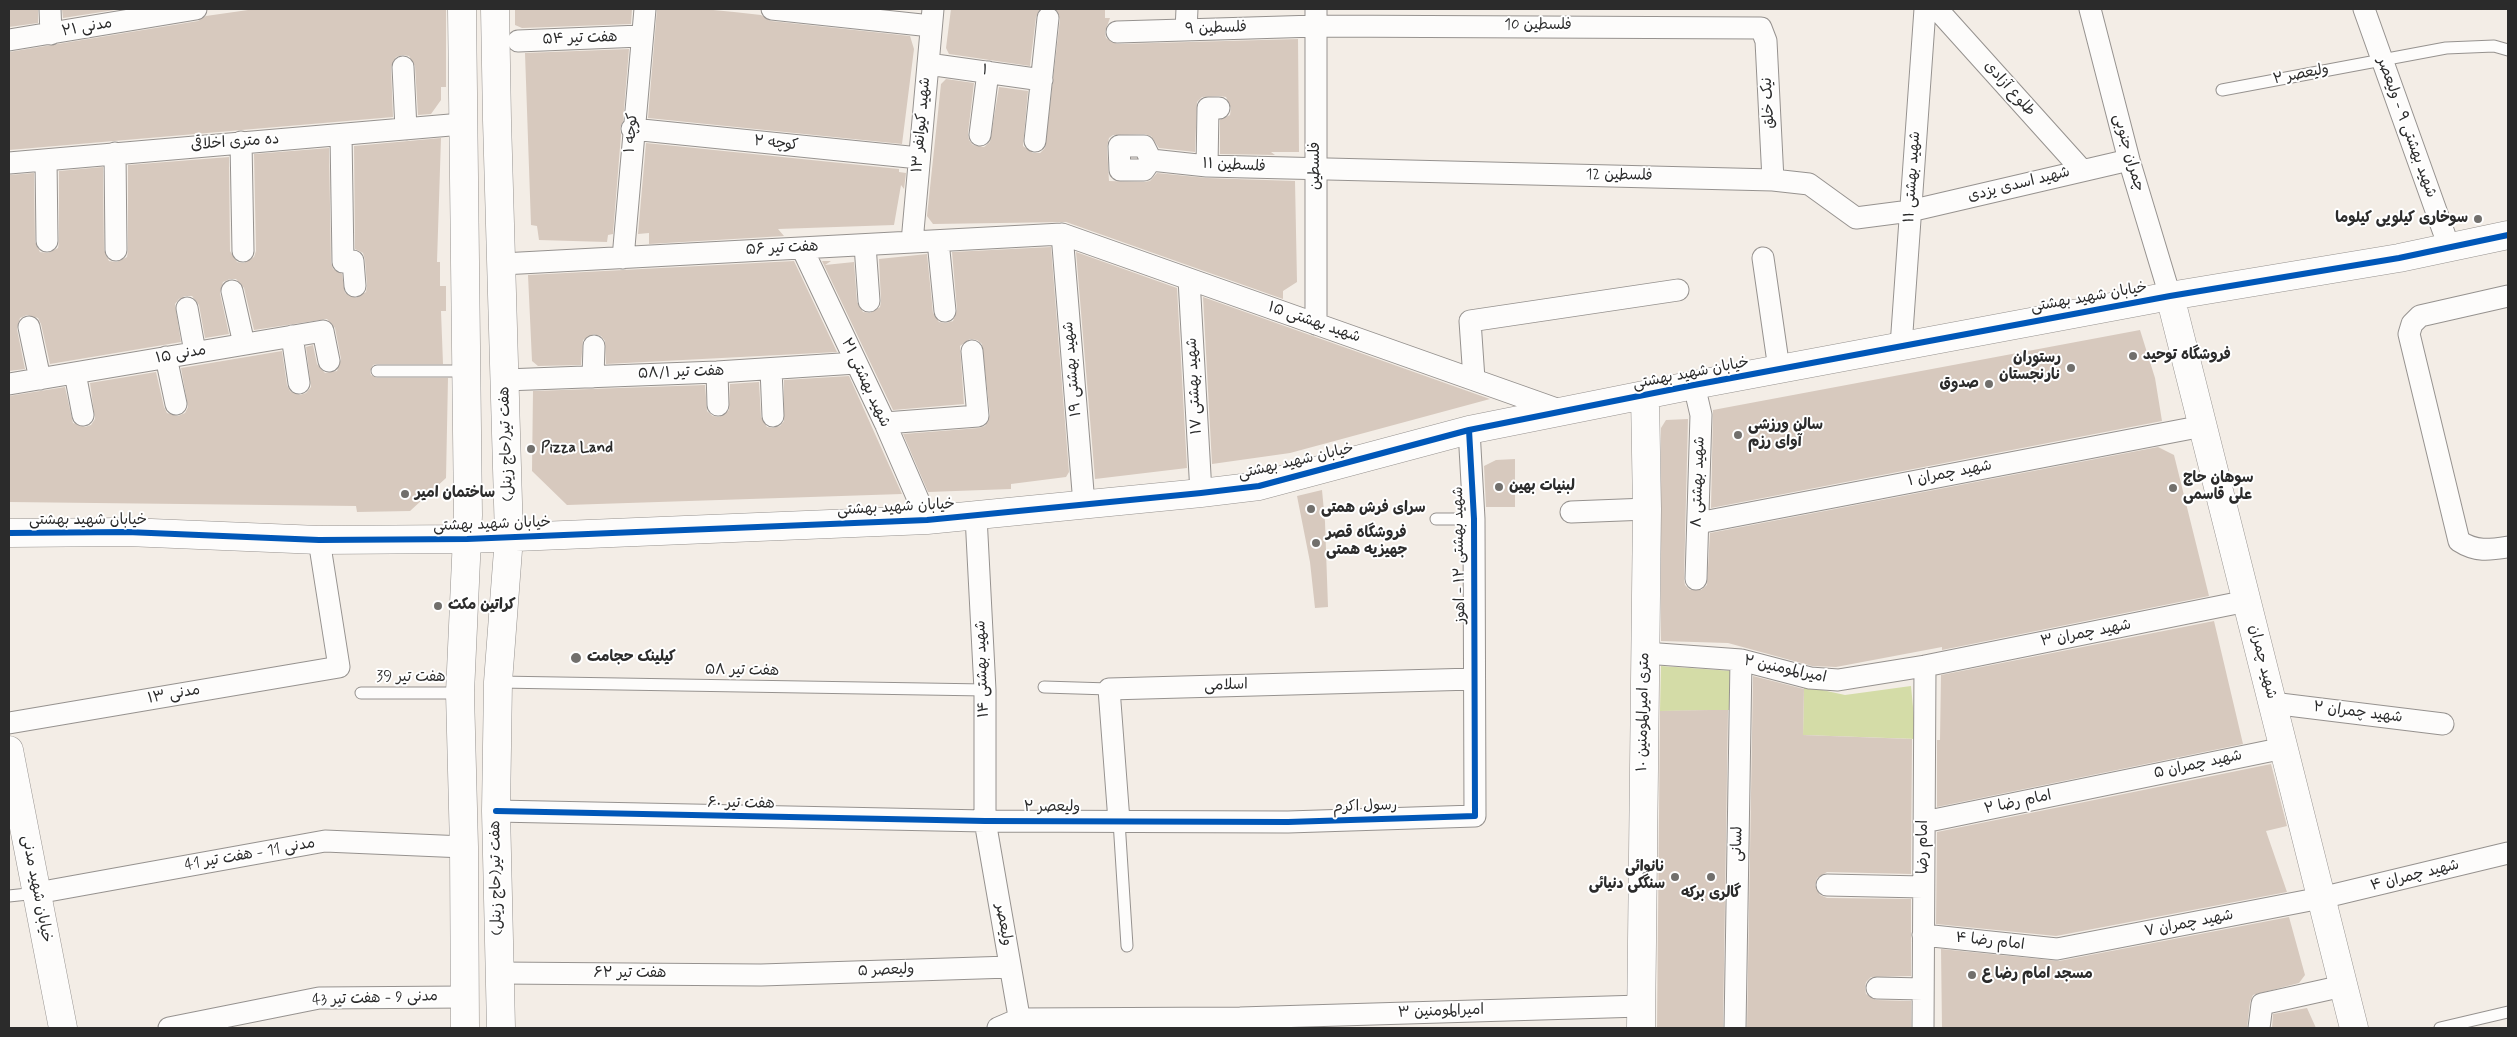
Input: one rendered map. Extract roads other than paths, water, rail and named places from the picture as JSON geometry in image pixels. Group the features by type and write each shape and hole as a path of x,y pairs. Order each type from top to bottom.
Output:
{"street":[{"path":"50,9 51,34"},
{"name":"مدنی ۲۱","path":"9,40 190,9"},
{"path":"462,9 467,539 460,692 464,847 465,1028"},
{"name":"هفت تیر(حاج زینل)","path":"495,9 509,537 498,682 496,811 501,1028"},
{"name":"کوچه ۱","path":"623,258 632,129 645,9"},
{"path":"772,9 932,17"},
{"path":"1186,30 1187,9"},
{"name":"شهید بهشتی ۱۱","path":"1901,346 1925,9"},
{"name":"طلوع آزادی","path":"1937,9 2081,170"},
{"name":"چمران جنوبی","path":"2090,9 2129,160 2170,296"},
{"name":"شهید بهشتی ۹ - ولیعصر","path":"2364,9 2449,247"},
{"name":"شهید کیوانفر ۱۳","path":"912,242 932,17"},
{"path":"1035,141 1048,18"},
{"name":"فلسطین ۹","path":"1116,32 1186,30 1316,18"},
{"name":"فلسطین 10","path":"1316,18 1761,28"},
{"name":"فلسطین","path":"1316,18 1316,324"},
{"name":"نیک خلق","path":"1761,28 1766,41 1773,180"},
{"name":"هفت تیر ۵۴","path":"518,41 641,36"},
{"name":"۱","path":"928,64 1042,80"},
{"path":"403,67 406,129"},
{"path":"980,135 988,72"},
{"path":"1207,166 1208,108 1218,108"},
{"name":"ده متری اخلاقی","path":"9,163 462,124"},
{"name":"کوچه ۲","path":"632,129 919,158"},
{"path":"341,135 343,262 353,261 355,286"},
{"path":"240,142 243,251"},
{"path":"115,153 116,250"},
{"path":"46,160 47,241"},
{"name":"فلسطین ۱۱","path":"1151,160 1207,166 1316,170"},
{"name":"شهید اسدی یزدی","path":"1910,212 2129,160"},
{"name":"فلسطین 12","path":"1316,170 1773,180 1809,184 1856,218 1910,212"},
{"name":"هفت تیر ۵۶","path":"502,264 1062,234"},
{"name":"شهید بهشتی ۱۵","path":"1062,234 1566,412"},
{"name":"شهید بهشتی ۱۹","path":"1062,234 1084,504"},
{"name":"خیابان شهید بهشتی","path":"9,533 127,532 319,540 467,539 927,520 1201,493 1259,486 1469,430 1694,385 2170,296 2399,258 2508,235"},
{"path":"938,241 945,311"},
{"path":"865,245 869,301"},
{"name":"شهید بهشتی ۲۱","path":"802,248 885,423 927,520"},
{"path":"1763,258 1779,369"},
{"name":"شهید بهشتی ۱۷","path":"1189,279 1201,493"},
{"path":"1474,380 1470,321 1678,290"},
{"path":"232,291 244,344"},
{"name":"شهید چمران","path":"2170,296 2354,1028"},
{"path":"2508,296 2420,316 2412,324 2409,334 2459,541 2469,548 2484,550 2508,547"},
{"path":"187,308 194,352"},
{"path":"29,327 40,379"},
{"name":"مدنی ۱۵","path":"9,384 323,331 329,361"},
{"path":"292,336 299,383"},
{"path":"593,376 594,346"},
{"path":"885,423 978,416 972,351"},
{"path":"166,357 176,404"},
{"name":"هفت تیر ۵۸/۱","path":"505,380 717,372 856,363"},
{"path":"772,369 773,416"},
{"path":"717,372 718,405"},
{"path":"75,373 83,415"},
{"name":"شهید بهشتی ۸","path":"1694,385 1701,415 1696,579"},
{"name":"۱۰ متری امیرالمومنین","path":"1641,1017 1646,509 1645,395"},
{"name":"شهید چمران ۱","path":"1698,522 2203,426"},
{"name":"شهید بهشتی ۱۲ - اهوز","path":"1469,430 1474,519 1474,679"},
{"path":"1571,512 1646,509"},
{"name":"شهید بهشتی ۱۴","path":"976,516 985,690 985,821"},
{"name":"مدنی ۱۳","path":"9,723 339,667 319,540"},
{"name":"شهید چمران ۳","path":"1924,666 2247,601"},
{"name":"امیرالمومنین ۲","path":"1645,653 1741,660 1810,678 1838,680 1924,666"},
{"name":"لسانی","path":"1735,1028 1741,660"},
{"name":"امام رضا","path":"1923,1028 1924,666"},
{"name":"اسلامی","path":"1110,689 1474,679"},
{"name":"رسول اکرم","path":"1119,821 1288,822 1475,816 1474,679"},
{"path":"1110,689 1119,821"},
{"name":"شهید چمران ۲","path":"2272,703 2443,724"},
{"name":"شهید چمران ۵","path":"2112,783 2284,748"},
{"name":"خیابان شهید مدنی","path":"9,750 63,1028"},
{"name":"امام رضا ۲","path":"1924,822 2112,783"},
{"name":"هفت تیر ۶۰","path":"496,811 985,821"},
{"name":"ولیعصر ۲","path":"985,821 1119,821"},
{"name":"ولیعصر","path":"985,821 1020,1024"},
{"name":"مدنی 11 - هفت تیر 41","path":"37,892 325,841 464,847"},
{"name":"شهید چمران ۴","path":"2322,898 2508,853"},
{"path":"1827,885 1923,887"},
{"name":"شهید چمران ۷","path":"2057,949 2322,898"},
{"name":"امام رضا ۴","path":"1923,935 2057,949"},
{"name":"ولیعصر ۵","path":"761,975 1010,966"},
{"name":"هفت تیر ۶۲","path":"499,973 761,975"},
{"path":"2259,1028 2262,1004 2343,986"},
{"path":"1877,988 1923,989"},
{"name":"مدنی 9 - هفت تیر 43","path":"169,1028 319,998 465,997"},
{"name":"امیرالمومنین ۳","path":"1020,1024 1641,1017"},
{"path":"998,1028 1020,1024"}],"lane":[{"name":"ولیعصر ۲","path":"2222,90 2446,48 2494,46 2508,50"},
{"path":"377,371 466,371"},
{"path":"1436,519 1474,519"},
{"name":"هفت تیر ۵۸","path":"498,682 985,690"},
{"path":"1044,687 1110,689"},
{"name":"هفت تیر 39","path":"362,693 460,692"},
{"path":"1119,821 1127,946"},
{"path":"9,896 37,892"},
{"path":"2440,1028 2508,1012"}],"place":[{"name":"سوخاری کیلویی کیلوما","path":"2478,219"},
{"name":"فروشگاه توحید","path":"2133,356"},
{"name":"رستوران نارنجستان","path":"2071,368"},
{"name":"صدوق","path":"1989,384"},
{"name":"سالن ورزشی آوای رزم","path":"1738,435"},
{"name":"Pizza Land","path":"531,449"},
{"name":"لبنیات بهین","path":"1499,487"},
{"name":"سوهان حاج علی قاسمی","path":"2173,488"},
{"name":"ساختمان امیر","path":"405,494"},
{"name":"سرای فرش همتی","path":"1311,509"},
{"name":"فروشگاه قصر جهیزیه همتی","path":"1316,543"},
{"name":"کراتین مکث","path":"438,606"},
{"name":"کیلینک حجامت","path":"576,658"},
{"name":"نانوائی سنگکی دنیائی","path":"1675,877"},
{"name":"گالری برکه","path":"1711,877"},
{"name":"مسجد امام رضا ع","path":"1972,975"}]}
